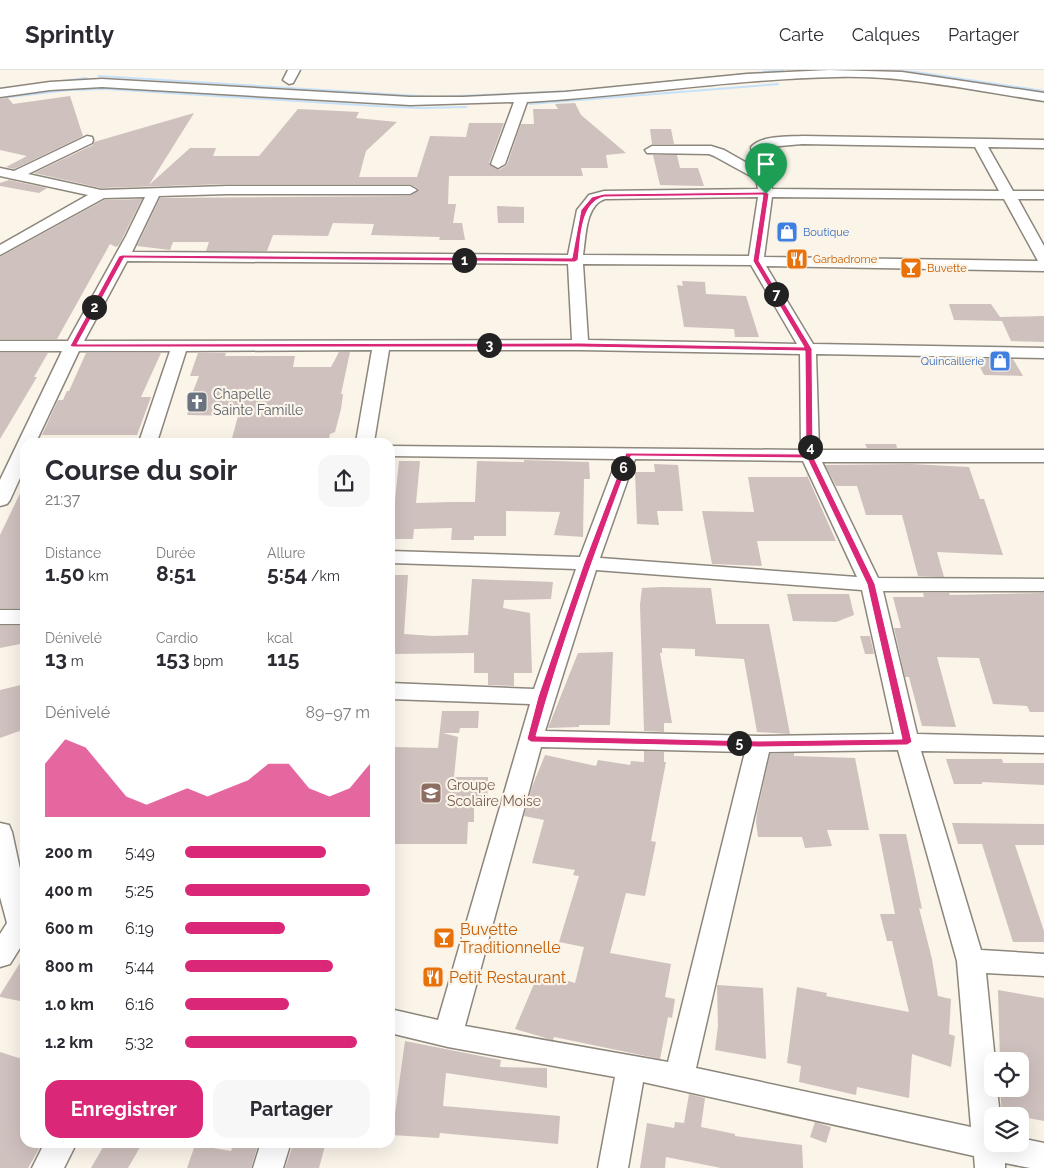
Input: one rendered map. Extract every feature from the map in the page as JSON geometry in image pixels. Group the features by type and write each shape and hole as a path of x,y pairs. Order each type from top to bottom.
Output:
{"street":[{"path":"0,93 50,86 102,83 410,101 522,98 747,78 838,73 902,76 1044,97"},
{"path":"498,164 522,98"},
{"path":"16,175 87,140"},
{"path":"989,1156 971,961 907,742 871,584 810,456 808,349 756,261 766,194 758,147 766,143 802,140 1044,144"},
{"path":"980,144 1044,259"},
{"path":"652,150 711,150 762,177"},
{"path":"0,172 100,194 410,190"},
{"path":"29,438 73,346 154,192"},
{"path":"0,251 100,194"},
{"path":"580,345 575,260 584,210 594,198 604,195 1044,195"},
{"path":"122,256 756,261 1044,266"},
{"path":"149,438 180,345"},
{"path":"0,346 580,345 1044,353"},
{"path":"366,438 381,346"},
{"path":"395,451 810,456 1044,456"},
{"path":"448,1035 542,697 628,454"},
{"path":"0,500 20,458"},
{"path":"395,557 588,563 871,584 1044,585"},
{"path":"0,617 20,617"},
{"path":"395,691 542,697"},
{"path":"531,739 759,744 907,742 1044,745"},
{"path":"679,1077 759,744"},
{"path":"0,832 13,898 20,916"},
{"path":"0,956 20,928"},
{"path":"971,961 1044,965"},
{"path":"395,1022 448,1035 679,1077 989,1156 1044,1157"},
{"path":"613,1168 631,1067"},
{"path":"46,1168 58,1148"},
{"path":"268,1168 274,1148"}],"building":[{"path":"70,96 83,136 14,169 6,167 27,156 0,150 0,99 8,98 13,104"},
{"path":"575,103 581,115 626,153 606,155 608,168 581,168 583,176 449,176 448,204 456,204 453,223 462,223 465,240 439,240 440,237 371,235 374,224 333,223 328,236 273,235 267,251 206,251 209,242 173,242 170,250 137,246 160,198 410,196 419,189 410,184 227,184 101,188 34,173 93,145 94,142 194,113 149,185 190,148 216,148 213,156 259,156 298,109 359,112 356,118 397,122 366,151 359,177 417,177 430,136 466,137 469,123 504,123 489,163 499,170 507,165 521,124 534,124 533,109 558,109 555,104"},
{"path":"650,129 671,129 674,144 652,144"},
{"path":"653,155 677,155 680,168 698,168 704,186 660,185"},
{"path":"9,180 47,188 39,193 0,186 0,183"},
{"path":"142,199 119,245 116,247 110,244 57,339 0,339 0,257 104,200"},
{"path":"497,206 524,207 524,223 498,223"},
{"path":"682,281 705,282 706,294 746,296 759,337 735,337 734,329 684,327 677,285 683,286"},
{"path":"949,304 991,304 1000,317 1044,316 1044,342 1011,341 1002,321 954,320"},
{"path":"339,352 350,352 341,394 343,394 341,409 335,432 330,434 329,438 232,438 238,416 187,415 199,376 190,376 198,353 226,353 225,356 295,356 293,367 331,367"},
{"path":"0,353 48,353 34,377 37,377 0,439"},
{"path":"86,353 161,353 141,397 151,397 137,435 42,435 58,400 63,400 67,391 69,391"},
{"path":"976,359 1013,359 1023,376 984,375"},
{"path":"865,444 896,444 897,448 867,448"},
{"path":"524,460 589,462 590,479 584,479 583,537 554,535 560,512 506,511 506,536 474,536 474,540 451,540 452,528 414,529 413,539 395,539 395,500 399,461 420,461 416,503 475,502 477,461 524,462"},
{"path":"654,464 678,465 683,511 657,511 659,525 637,524 635,472 655,472"},
{"path":"911,464 969,467 980,499 984,499 1003,555 937,552 944,577 918,576 902,515 866,515 857,486 836,486 825,465"},
{"path":"806,473 836,541 757,541 762,566 712,564 702,511 754,512 748,477 807,477"},
{"path":"20,493 20,608 0,608 0,535"},
{"path":"395,575 408,575 404,634 433,636 468,635 472,579 553,582 551,599 504,600 503,608 530,613 532,673 514,673 514,686 488,685 488,673 474,673 474,653 395,654"},
{"path":"642,588 711,588 716,624 769,624 790,734 757,732 744,659 695,656 695,649 662,648 662,653 660,653 672,723 664,723 664,732 644,731 640,605"},
{"path":"923,593 949,593 950,595 1044,593 1044,712 1030,712 1027,706 993,704 979,658 937,657 956,727 922,726 909,677 905,677 894,628 901,628 893,597 924,597"},
{"path":"787,594 849,594 854,615 836,622 793,621"},
{"path":"0,626 20,626 20,644 0,648"},
{"path":"860,636 870,636 874,654 865,654"},
{"path":"613,652 610,725 548,728 578,653"},
{"path":"20,685 20,731 0,738 0,690"},
{"path":"442,711 479,711 478,728 460,728 459,733 443,733 458,737 454,777 488,777 487,803 474,803 474,822 468,822 467,844 395,844 395,747 438,748"},
{"path":"644,751 664,752 664,762 666,762 651,841 656,842 645,896 626,893 610,953 671,964 665,997 675,999 672,1018 668,1017 660,1059 554,1037 553,1040 515,1029 539,972 575,983 584,947 559,942 579,876 573,875 575,870 532,863 544,820 524,816 532,787 545,755 596,766 598,760 630,765 631,761 644,762"},
{"path":"794,753 794,756 855,758 869,830 827,830 832,846 805,848 802,837 758,837 757,813 770,754"},
{"path":"946,759 1002,759 1003,763 1044,763 1044,785 982,782 982,784 954,784"},
{"path":"952,823 1044,824 1044,845 1015,845 1044,931 1044,942 1013,942 982,844 958,844"},
{"path":"879,834 906,834 922,909 919,908 932,959 938,996 951,999 949,1034 955,1036 951,1067 912,1054 909,1098 857,1087 856,1095 799,1082 801,1066 787,1063 797,987 827,993 826,996 909,1012 892,941 887,941 880,914 895,914"},
{"path":"20,963 20,1001 0,997"},
{"path":"717,985 763,988 766,1059 715,1050 718,1026"},
{"path":"998,990 1044,998 1044,1121 1029,1118 1029,1107 1002,1107 1001,1097 1029,1097 1029,1052 1000,1052"},
{"path":"405,1041 501,1060 500,1067 547,1068 547,1088 446,1073 443,1106 560,1116 558,1144 440,1133 439,1138 395,1135 395,1113"},
{"path":"0,1052 20,1058 20,1148 40,1148 28,1168 0,1168"},
{"path":"689,1094 705,1098 701,1127 735,1134 735,1136 802,1145 803,1168 721,1168 666,1157 665,1168 640,1168 647,1123 674,1128 675,1122 684,1123"},
{"path":"815,1122 831,1127 826,1143 810,1137"},
{"path":"103,1148 140,1148 128,1168 91,1168"},
{"path":"194,1148 213,1148 231,1151 232,1148 257,1148 251,1168 187,1168"},
{"path":"292,1148 324,1148 319,1168 285,1168"}],"waterway":[{"path":"585,90 783,70"},
{"path":"891,70 1044,91"},
{"path":"99,76 435,97 570,91"},
{"path":"0,89 86,78"},
{"path":"530,104 778,84"},
{"path":"0,98 70,90 106,89 376,106 419,108 466,107"}],"place":[{"name":"Boutique","path":"787,232"},
{"name":"Garbadrome","path":"797,259"},
{"name":"Buvette","path":"911,268"},
{"name":"Quincaillerie","path":"1000,361"},
{"name":"Chapelle Sainte Famille","path":"197,402"},
{"name":"Groupe Scolaire Moise","path":"431,793"},
{"name":"Buvette Traditionnelle","path":"444,938"},
{"name":"Petit Restaurant","path":"433,977"}],"route":[{"path":"766,194 604,195 594,198 588,202 584,210 575,260 122,256 73,346 580,345 808,349 810,456 871,584 907,742 759,744 531,739 542,697 628,454 810,456 809,403 808,349 756,261 766,194"}]}
